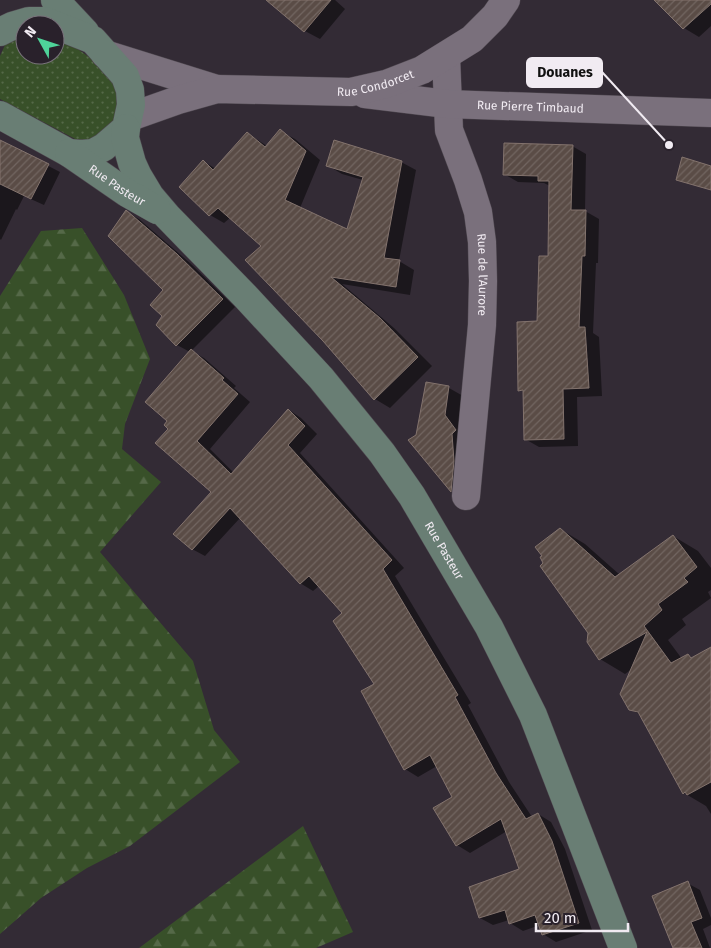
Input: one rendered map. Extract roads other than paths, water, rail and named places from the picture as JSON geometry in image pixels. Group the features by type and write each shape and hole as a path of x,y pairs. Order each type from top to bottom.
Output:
{"main road":[{"name":"Rue Pasteur","path":"55,0 125,76 131,97 125,138 138,176 167,216 321,378 382,453 412,496 488,627 533,715 623,948"},
{"path":"0,32 29,21 44,21 99,47"},
{"name":"Rue Pasteur","path":"0,115 69,152 128,193 167,216"},
{"path":"69,152 93,153 110,142 128,122"}],"street":[{"name":"Rue Condorcet","path":"128,122 178,100 217,90 351,92 386,84 422,70 472,39 495,16 506,0"},
{"name":"Rue Condorcet","path":"99,47 217,90"},
{"name":"Rue de l'Aurore","path":"446,56 448,130 468,180 478,212 482,242 482,325 466,496"},
{"name":"Rue Pierre Timbaud","path":"351,92 447,104 711,113"},
{"path":"684,112 711,107"}],"place":[{"name":"Douanes","path":"669,145"}]}
